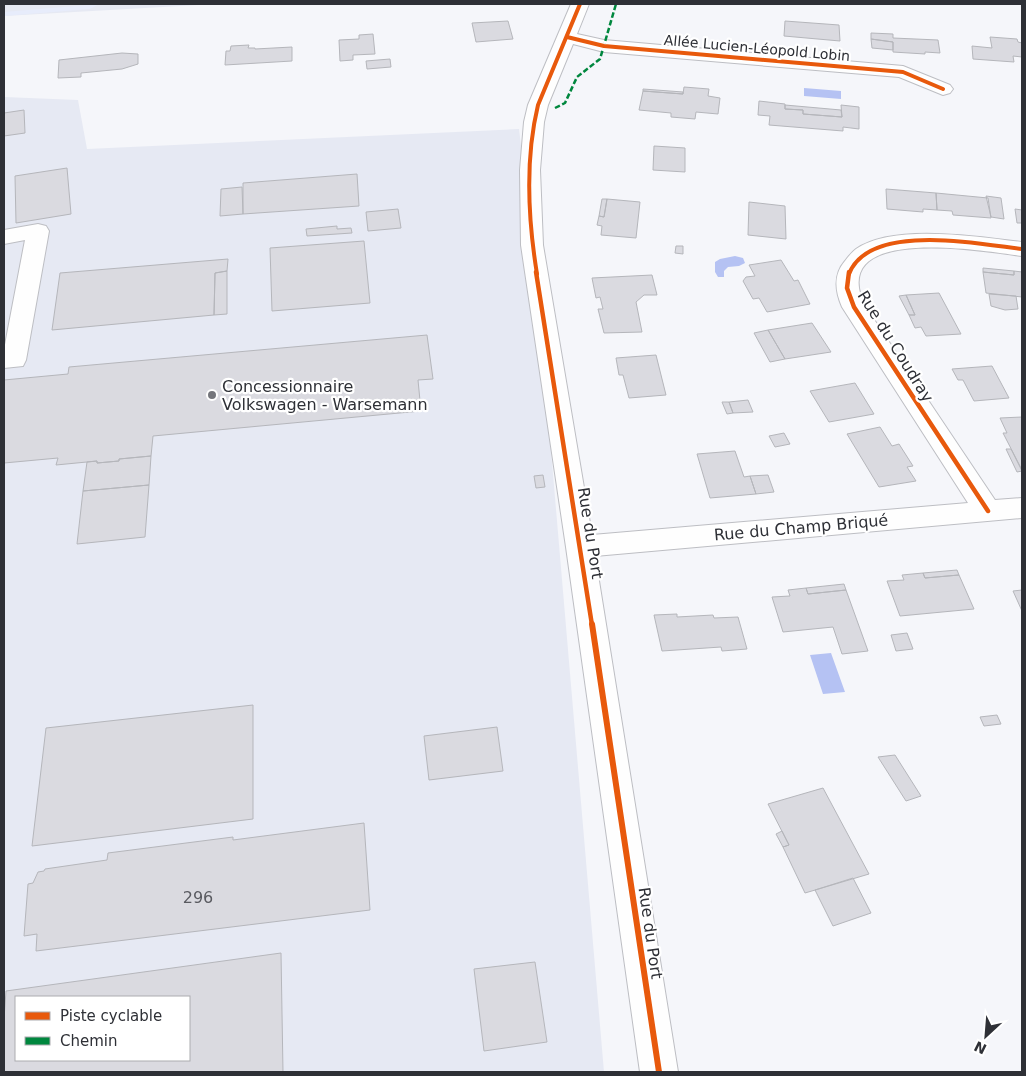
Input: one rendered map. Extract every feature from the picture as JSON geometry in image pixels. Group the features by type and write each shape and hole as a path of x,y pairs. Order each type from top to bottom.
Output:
{"street":[{"name":"Rue du Port","path":"580,4 542,97 534,122 530,170 532,245 580,547 659,1072"},
{"name":"Allée Lucien-Léopold Lobin","path":"567,37 604,46 903,72 943,89"},
{"path":"4,237 38,231 14,360 4,360"},
{"name":"Rue du Coudray","path":"988,511 854,308 848,294 846,282 853,264 860,256 885,244 916,240 1022,249"},
{"name":"Rue du Champ Briqué","path":"580,547 1022,508"}],"shaded area":[{"path":"4,4 216,4 4,16"},
{"path":"99,4 90,9 4,16 4,12"},
{"path":"4,97 78,100 87,149 519,129 535,263 604,1072 4,1072"}],"water":[{"path":"804,88 841,91 841,99 804,96"},
{"path":"735,256 743,258 745,263 739,266 728,267 724,271 724,277 718,277 715,272 715,262"},
{"path":"831,653 845,692 823,694 810,655"}],"building":[{"path":"508,21 513,39 476,42 472,23"},
{"path":"785,21 839,25 840,41 784,36"},
{"path":"871,33 893,34 893,38 938,40 940,53 893,52 893,42 871,39"},
{"path":"373,34 375,54 353,55 353,60 340,61 339,40 359,39 359,35"},
{"path":"990,37 1017,39 1018,42 1022,43 1022,57 1013,56 1014,62 973,59 972,46 992,48"},
{"path":"871,39 893,42 893,50 872,48"},
{"path":"249,45 248,48 255,49 292,47 292,61 225,65 226,51 230,51 231,46"},
{"path":"122,53 138,54 138,64 122,69 81,73 81,77 58,78 59,60"},
{"path":"390,59 391,67 367,69 366,61"},
{"path":"684,87 709,89 708,96 720,98 718,114 696,112 695,119 671,117 671,113 639,110 643,91 683,94"},
{"path":"643,89 683,92 683,94 643,91"},
{"path":"759,101 785,104 785,109 803,110 803,114 842,117 841,105 859,107 859,129 843,127 843,131 769,125 770,116 758,115"},
{"path":"785,105 841,110 842,117 803,114 803,110 785,109"},
{"path":"24,110 25,133 4,136 4,113"},
{"path":"654,146 685,148 685,172 653,170"},
{"path":"67,168 71,214 16,223 15,176"},
{"path":"357,174 359,206 243,214 243,183"},
{"path":"242,187 243,214 220,216 221,189"},
{"path":"886,189 936,193 937,210 923,209 923,212 887,209"},
{"path":"936,193 988,198 991,218 953,215 952,211 937,210"},
{"path":"986,196 1001,198 1004,219 991,217"},
{"path":"602,199 607,199 604,217 599,216"},
{"path":"607,199 640,202 636,238 601,235 602,226 597,225 599,216 604,217"},
{"path":"749,202 785,206 786,239 748,235"},
{"path":"398,209 401,228 368,231 366,212"},
{"path":"1015,209 1022,210 1022,223 1017,223"},
{"path":"337,226 337,229 351,228 352,233 307,236 306,229"},
{"path":"364,241 370,303 272,311 270,248"},
{"path":"676,246 683,246 683,254 675,253"},
{"path":"228,259 227,271 215,273 214,315 52,330 60,273"},
{"path":"781,260 794,281 798,280 810,304 767,312 759,298 753,299 743,281 746,277 755,276 749,265"},
{"path":"983,268 1014,271 1014,275 983,272"},
{"path":"227,271 227,314 214,315 215,273"},
{"path":"1014,271 1022,272 1022,297 986,293 983,272 1014,275"},
{"path":"652,275 657,295 644,295 636,302 642,332 604,333 598,309 603,309 600,297 596,298 592,278"},
{"path":"939,293 961,334 926,336 921,327 915,328 909,315 915,315 906,295"},
{"path":"989,294 1016,296 1018,309 1005,310 991,306"},
{"path":"906,295 915,315 909,315 899,296"},
{"path":"812,323 831,352 785,359 768,330"},
{"path":"768,330 785,359 770,362 754,333"},
{"name":"Concessionnaire Volkswagen - Warsemann","path":"427,335 433,379 418,380 421,411 153,436 151,456 119,459 119,461 56,465 58,458 4,463 4,380 68,374 69,367"},
{"path":"656,355 666,395 629,398 623,375 619,375 616,358"},
{"path":"992,366 1009,398 974,401 963,380 958,380 952,369"},
{"path":"855,383 874,414 829,422 810,391"},
{"path":"748,400 753,412 733,413 729,402"},
{"path":"722,402 729,402 733,413 727,414"},
{"path":"1022,417 1022,470 1003,433 1007,433 1000,418"},
{"path":"880,427 892,446 899,444 913,466 907,467 916,481 879,487 847,434"},
{"path":"784,433 790,444 775,447 769,436"},
{"path":"1006,449 1011,449 1022,471 1017,472"},
{"path":"735,451 744,477 750,476 756,494 710,498 697,454"},
{"path":"151,456 149,485 83,491 87,462 119,461 119,459"},
{"path":"543,475 545,487 536,488 534,476"},
{"path":"768,475 774,492 756,494 750,476"},
{"path":"149,485 145,537 77,544 83,491"},
{"path":"957,570 959,575 925,578 923,573"},
{"path":"923,573 925,578 959,575 974,609 900,616 887,581 904,580 902,575"},
{"path":"844,584 846,590 808,594 806,588"},
{"path":"806,588 808,594 846,590 868,651 842,654 833,627 783,632 772,597 790,596 788,590"},
{"path":"1022,590 1022,611 1013,591"},
{"path":"677,614 677,617 713,615 714,618 738,617 747,649 722,651 721,647 662,651 654,615"},
{"path":"907,633 913,649 896,651 891,635"},
{"path":"253,705 253,819 32,846 46,728"},
{"path":"997,715 1001,724 984,726 980,717"},
{"path":"497,727 503,771 429,780 424,736"},
{"path":"895,755 921,796 906,801 878,757"},
{"path":"823,788 869,874 805,893 783,847 789,845 768,804"},
{"path":"364,823 370,910 36,951 37,934 24,936 28,884 33,883 38,872 45,869 107,860 108,853 233,837 233,840"},
{"path":"782,831 789,845 783,847 776,834"},
{"path":"853,878 871,913 833,926 815,890"},
{"path":"281,953 283,1072 4,1072 6,991"},
{"path":"535,962 547,1042 484,1051 474,969"}],"marked path":[{"path":"555,108 565,103 577,77 600,59 616,4"}],"cycle path":[{"path":"580,4 538,105 534,122 530,170 532,245 580,547 659,1072"},
{"path":"567,37 604,46 903,72 943,89"},
{"path":"988,511 854,307 848,292 847,283 851,268 863,254 881,246 930,240 1022,249"}],"place":[{"name":"Concessionnaire Volkswagen - Warsemann","path":"212,395"}]}
